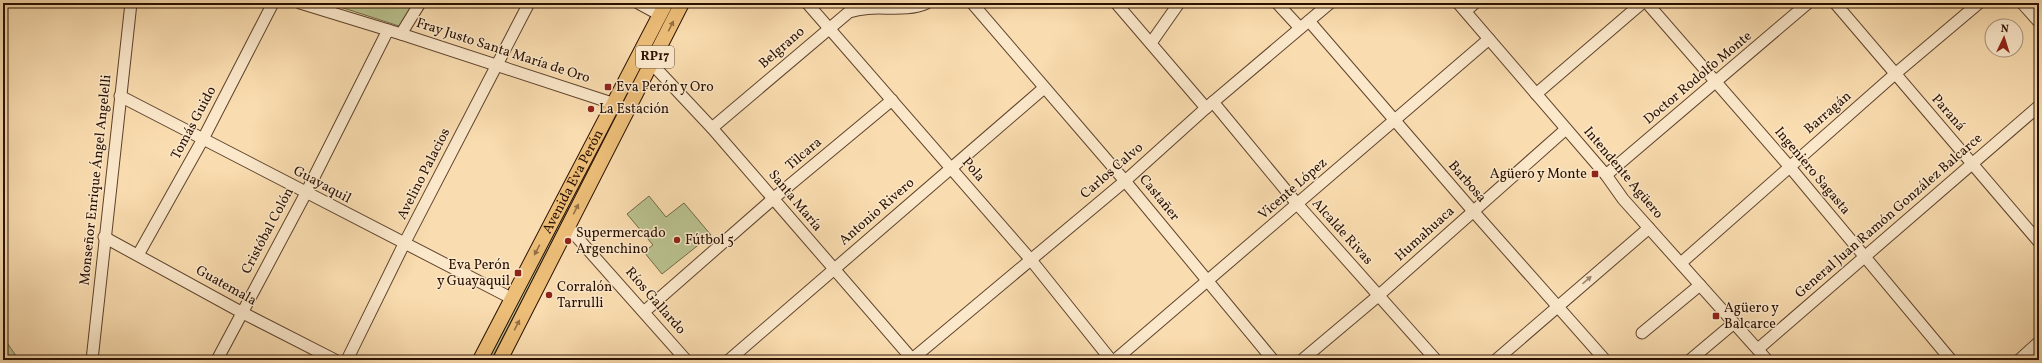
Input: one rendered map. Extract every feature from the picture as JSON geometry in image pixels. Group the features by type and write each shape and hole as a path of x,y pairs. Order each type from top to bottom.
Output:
{"main road":[{"name":"Avenida Eva Perón","path":"480,360 511,298 621,107 652,64 682,3"},
{"name":"Avenida Eva Perón","path":"500,360 568,226 663,9"}],"street":[{"name":"Monseñor Enrique Ángel Angelelli","path":"92,360 104,237 131,3"},
{"name":"Tomás Guido","path":"138,255 203,139 273,3"},
{"name":"Fray Justo Santa María de Oro","path":"300,3 498,65 621,107"},
{"path":"401,34 420,3"},
{"name":"Avelino Palacios","path":"347,360 404,244 529,3"},
{"path":"638,3 663,9"},
{"name":"Pola","path":"807,3 1031,260 1111,360"},
{"name":"Belgrano","path":"712,128 829,28 850,12 858,9 908,9 927,3"},
{"name":"Castañer","path":"972,3 1125,181 1273,360"},
{"name":"Alcalde Rivas","path":"1116,3 1151,44 1210,105 1436,360"},
{"path":"1151,44 1179,3"},
{"name":"Barbosa","path":"1277,3 1304,25 1395,120 1473,211 1605,360"},
{"name":"Carlos Calvo","path":"912,360 1125,181 1210,105 1330,3"},
{"path":"1462,7 1475,3"},
{"path":"1536,94 1642,3"},
{"name":"Ingeniero Sagasta","path":"1647,3 1789,166 1951,360"},
{"name":"Doctor Rodolfo Monte","path":"1606,175 1808,3"},
{"name":"Paraná","path":"1835,3 2039,242"},
{"name":"Barragán","path":"1681,262 1789,166 1979,3"},
{"path":"2022,3 2039,22"},
{"name":"Intendente Agüero","path":"1462,7 1606,175 1623,199 1681,262 1767,360"},
{"name":"Cristóbal Colón","path":"217,360 306,193 388,30"},
{"name":"Vicente López","path":"1115,360 1298,205 1489,39"},
{"name":"Santa María","path":"652,64 712,128 774,198 833,270 912,360"},
{"name":"Antonio Rivero","path":"729,360 1044,88"},
{"name":"Guayaquil","path":"120,96 511,298"},
{"name":"Tilcara","path":"645,311 774,198 892,100"},
{"name":"General Juan Ramón González Balcarce","path":"1758,349 2039,106"},
{"name":"Humahuaca","path":"1302,360 1378,296 1566,129"},
{"name":"Ríos Gallardo","path":"568,226 645,311 686,360"},
{"path":"1496,360 1649,228"},
{"name":"Guatemala","path":"104,237 242,312 335,360"},
{"path":"1642,333 1700,285"},
{"path":"1690,360 1734,323"},
{"path":"2019,360 2039,342"}],"green space":[{"path":"328,3 416,3 402,27"},
{"path":"616,113 618,114 491,360 488,360"},
{"name":"Fútbol 5","path":"649,196 666,217 684,203 711,235 662,274 644,252 653,245 627,214"},
{"path":"3,337 19,360 3,360"}],"place":[{"name":"Eva Perón y Oro","path":"608,87"},
{"name":"La Estación","path":"591,109"},
{"name":"Agüero y Monte","path":"1595,174"},
{"name":"Fútbol 5","path":"677,240"},
{"name":"Supermercado Argenchino","path":"568,241"},
{"name":"Eva Perón y Guayaquil","path":"518,273"},
{"name":"Corralón Tarrulli","path":"549,295"},
{"name":"Agüero y Balcarce","path":"1716,316"}]}
